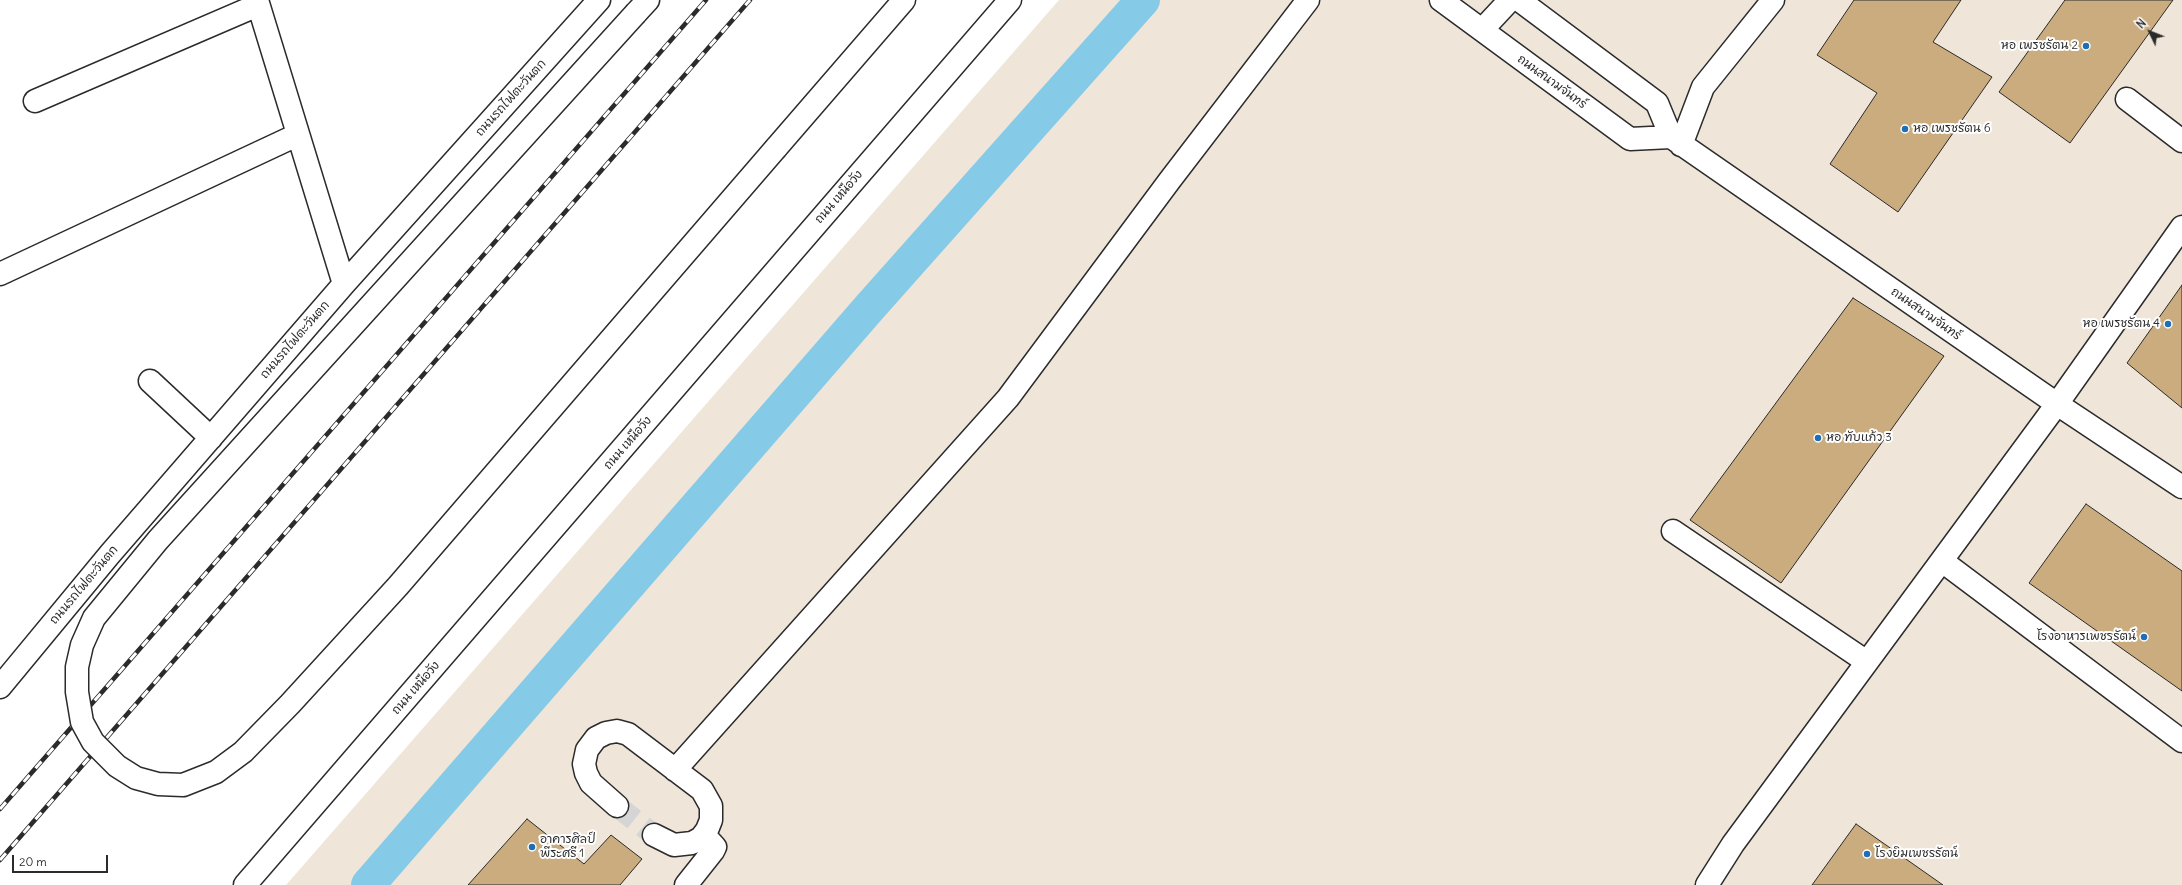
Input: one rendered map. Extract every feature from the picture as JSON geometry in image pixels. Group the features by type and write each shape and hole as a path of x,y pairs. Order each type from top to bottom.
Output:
{"street":[{"name":"ถนนรถไฟตะวันตก","path":"0,686 344,284 599,0"},
{"path":"642,7 158,540 94,618 82,645 77,667 77,692 82,722 93,742 116,766 136,778 158,784 183,785 216,772 243,752 290,704 398,586 904,0"},
{"name":"ถนน เหนือวัง","path":"245,885 1010,0"},
{"path":"675,770 1008,398 1170,180 1308,0"},
{"name":"ถนนสนามจันทร์","path":"1441,0 1630,139 1676,141 2057,404 2182,488"},
{"path":"1482,30 1510,0"},
{"path":"1519,0 1657,103 1676,141"},
{"path":"1676,141 1703,87 1773,0"},
{"path":"35,100 257,2 344,284"},
{"path":"2127,99 2182,141"},
{"path":"0,274 297,134"},
{"path":"1707,885 1733,844 2057,404 2182,227"},
{"path":"150,381 211,438"},
{"path":"1673,531 1867,662"},
{"path":"1942,561 2182,741"},
{"path":"617,806 591,783 586,773 584,764 587,750 596,738 606,733 618,731 628,734 702,790 711,806 711,820 704,835 692,843 674,845 654,835"},
{"path":"686,885 715,847 704,835"}],"shaded area":[{"path":"1059,0 2182,0 2182,885 286,885"}],"building":[{"name":"หอ เพรชรัตน 6","path":"1854,0 1961,0 1933,42 1992,77 1898,212 1830,164 1877,93 1817,55"},
{"name":"หอ เพรชรัตน 2","path":"2065,0 2173,0 2070,143 1999,92"},
{"name":"หอ เพรชรัตน 4","path":"2182,285 2182,408 2127,363"},
{"name":"หอ ทับแก้ว 3","path":"1853,298 1944,356 1781,583 1690,520"},
{"name":"โรงอาหารเพชรรัตน์","path":"2086,504 2182,571 2182,691 2029,583"},
{"name":"อาคารศิลป์ พีระศรี 1","path":"527,819 584,864 611,835 642,859 620,885 468,885"},
{"name":"โรงยิมเพชรรัตน์","path":"1856,824 1943,885 1812,885"}],"waterway":[{"path":"368,885 869,308 1143,0"}],"tunnel":[{"path":"617,806 654,835"}],"railway":[{"path":"0,809 706,0"},
{"path":"0,860 750,0"}],"place":[{"name":"หอ เพรชรัตน 2","path":"2086,46"},
{"name":"หอ เพรชรัตน 6","path":"1905,129"},
{"name":"หอ เพรชรัตน 4","path":"2168,324"},
{"name":"หอ ทับแก้ว 3","path":"1818,438"},
{"name":"โรงอาหารเพชรรัตน์","path":"2144,637"},
{"name":"อาคารศิลป์ พีระศรี 1","path":"532,847"},
{"name":"โรงยิมเพชรรัตน์","path":"1867,854"}]}
